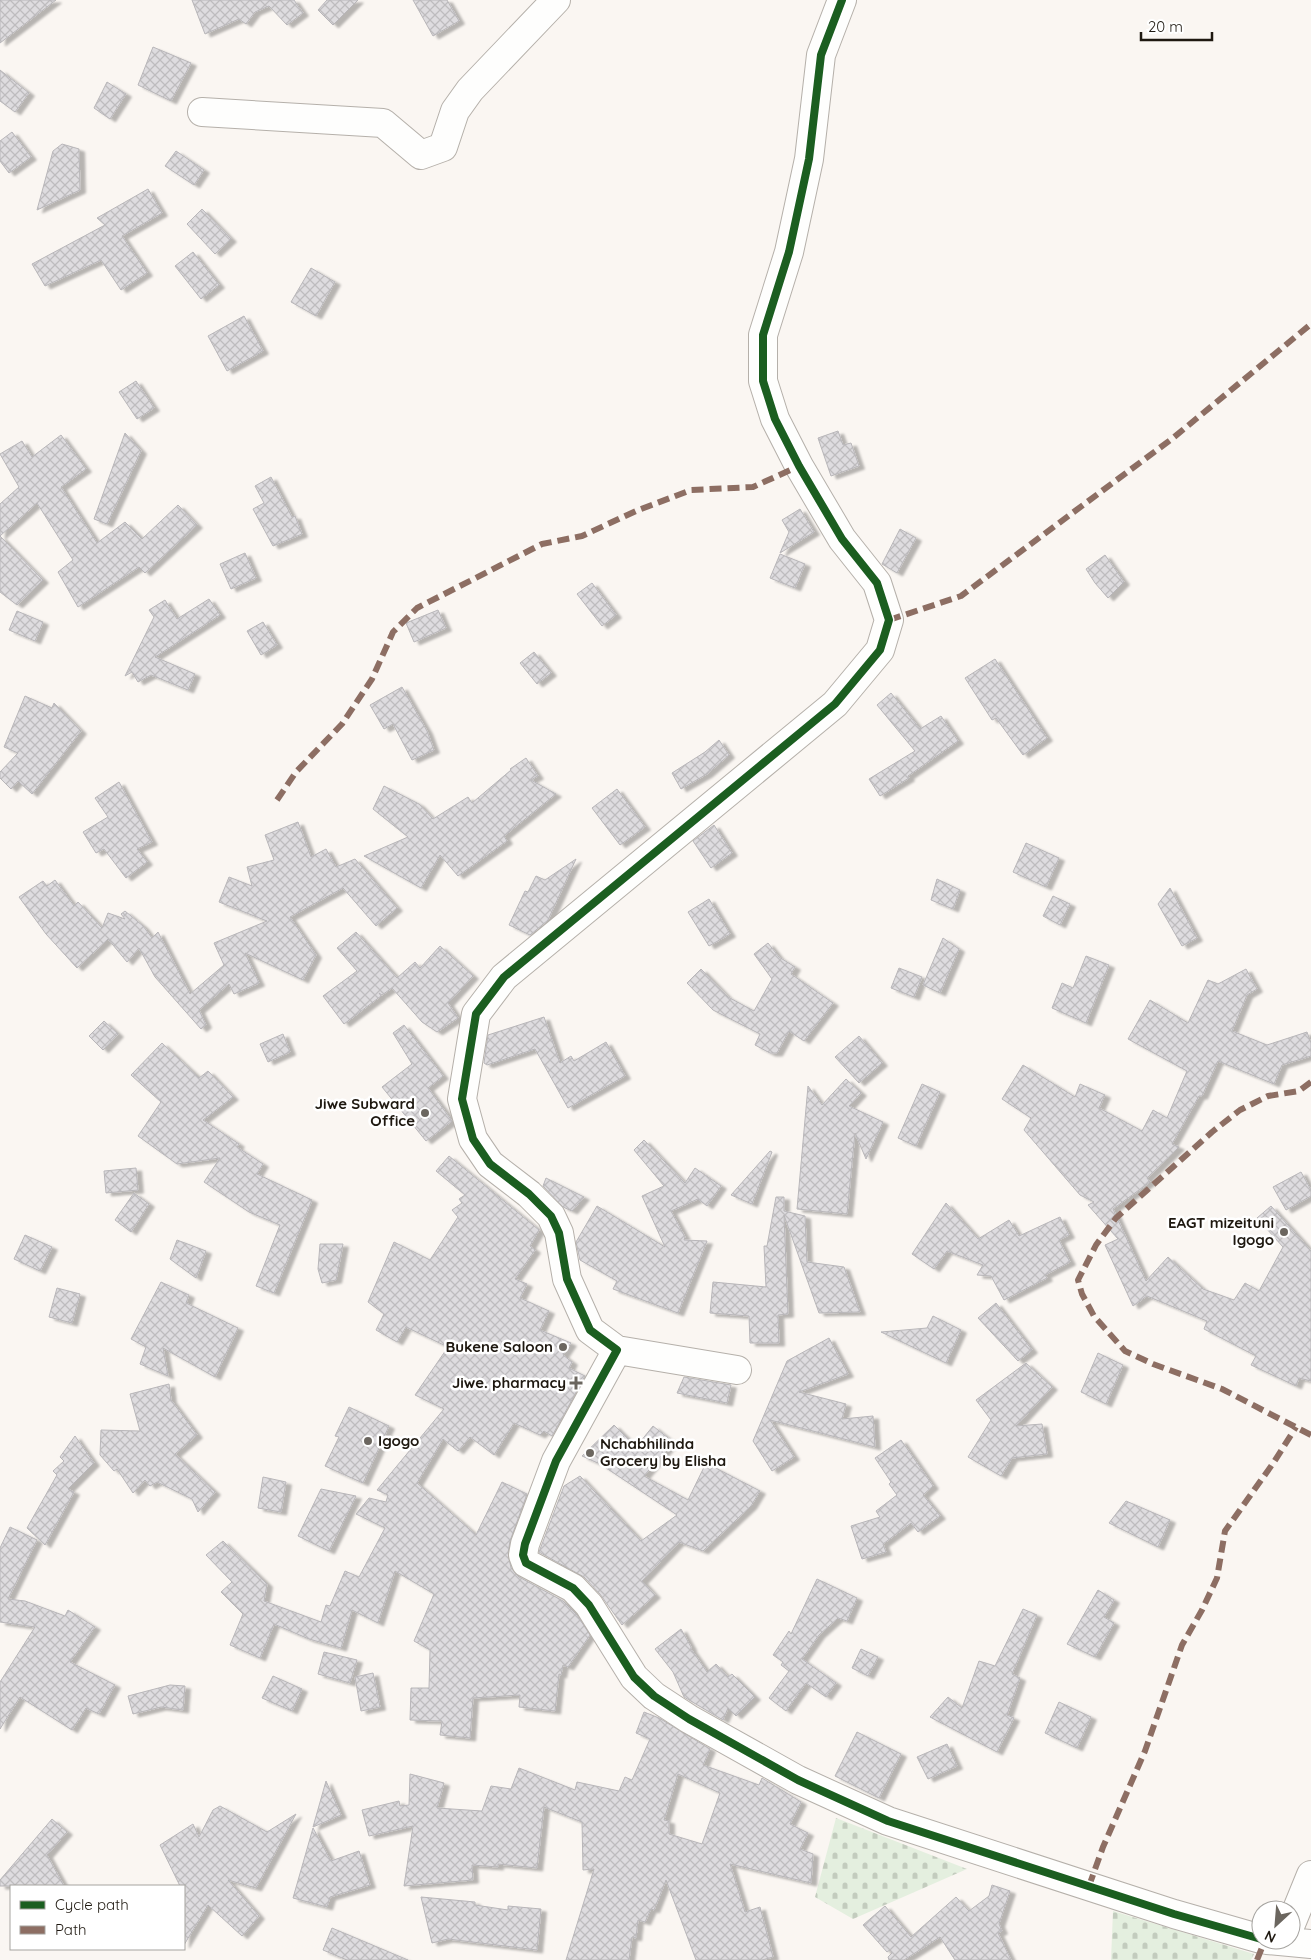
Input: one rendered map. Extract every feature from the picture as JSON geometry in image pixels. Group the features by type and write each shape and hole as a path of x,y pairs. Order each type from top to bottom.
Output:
{"street":[{"path":"202,112 383,123 421,155 444,147 455,111 470,90 556,0"},
{"path":"737,1370 618,1350 590,1330 567,1279 559,1233 551,1216 529,1194 490,1164 473,1139 462,1099 476,1014 504,978 835,704 880,650 890,620 877,583 842,539 799,466 775,419 763,381 763,335 789,252 809,159 821,55 842,0"},
{"path":"618,1350 556,1461 525,1544 523,1555 526,1563 573,1588 589,1605 634,1677 654,1696 696,1724 798,1780 888,1822 1174,1914 1251,1931"},
{"path":"1297,1900 1311,1875"}],"green space":[{"path":"836,1818 967,1869 853,1919 815,1897"},
{"path":"1113,1911 1254,1954 1251,1960 1111,1960"}],"building":[{"path":"0,0 56,0 0,43"},
{"path":"192,0 294,0 303,13 287,25 269,6 255,12 246,24 239,19 205,34"},
{"path":"327,0 358,0 333,25 318,10"},
{"path":"413,0 447,0 459,21 433,36"},
{"path":"153,47 191,63 171,101 138,85"},
{"path":"0,70 29,93 15,112 0,101"},
{"path":"107,82 126,94 110,119 94,108"},
{"path":"12,132 31,157 9,173 0,161 0,141"},
{"path":"62,144 79,149 80,190 37,210 53,151"},
{"path":"176,151 204,170 194,185 165,166"},
{"path":"148,189 162,213 122,236 147,273 121,290 101,260 45,286 32,264 105,225 97,218"},
{"path":"202,209 231,239 215,254 187,224"},
{"path":"193,252 219,285 201,299 175,266"},
{"path":"311,268 335,282 316,316 291,302"},
{"path":"244,316 263,351 227,371 208,336"},
{"path":"136,381 154,408 137,419 119,392"},
{"path":"838,431 843,445 851,443 859,466 831,476 818,438"},
{"path":"125,433 141,451 107,524 94,519"},
{"path":"61,435 86,469 61,487 97,543 125,522 142,539 178,505 197,525 145,573 139,567 78,607 58,572 73,560 37,503 0,536 0,504 19,487 0,454 22,441 32,457"},
{"path":"271,477 292,517 295,516 302,534 273,546 253,509 264,503 255,486"},
{"path":"800,509 814,532 780,553 789,532 782,520"},
{"path":"900,529 916,538 897,573 882,564"},
{"path":"0,536 43,580 17,605 0,592"},
{"path":"245,553 256,578 231,589 220,564"},
{"path":"780,554 805,564 795,588 770,578"},
{"path":"1105,555 1124,582 1108,598 1086,569"},
{"path":"592,583 616,615 602,626 577,594"},
{"path":"209,599 220,615 155,657 195,674 188,690 151,675 138,682 132,672 125,676 154,617 149,610 165,600 177,619"},
{"path":"438,610 446,628 414,642 406,623"},
{"path":"17,611 43,622 35,641 9,630"},
{"path":"263,622 277,645 261,655 247,631"},
{"path":"534,652 551,673 537,684 520,663"},
{"path":"995,659 1047,738 1023,755 996,718 992,720 965,678"},
{"path":"402,687 427,731 434,750 412,760 393,724 384,729 370,705"},
{"path":"891,693 920,729 941,716 958,741 908,776 909,778 880,796 869,779 915,751 877,705"},
{"path":"25,696 52,708 54,703 81,731 32,794 18,781 11,789 0,778 0,772 18,753 4,747"},
{"path":"719,740 729,755 707,774 681,789 672,773 705,752"},
{"path":"526,758 538,776 531,780 556,794 504,836 507,841 458,876 440,855 421,888 364,856 408,837 373,809 384,786 419,804 433,819 468,797 472,803 510,769"},
{"path":"119,782 152,842 137,849 147,862 126,878 104,849 96,853 83,832 108,817 95,798"},
{"path":"617,789 645,827 620,845 592,808"},
{"path":"298,822 311,857 326,849 336,867 355,859 397,908 376,926 343,888 290,917 316,955 303,980 245,953 259,983 234,994 229,984 199,1010 206,1025 201,1029 155,977 139,948 127,962 108,939 77,968 46,934 19,897 43,881 47,886 55,880 74,906 78,902 102,928 108,913 125,919 121,914 125,911 143,926 152,938 158,932 190,994 224,965 214,943 267,921 219,902 229,877 252,886 247,867 274,860 265,835"},
{"path":"714,825 732,853 711,868 693,841"},
{"path":"1026,843 1059,858 1046,887 1013,872"},
{"path":"576,859 548,920 530,935 509,925 525,891 528,892 536,876 545,880"},
{"path":"937,879 960,890 953,909 931,900"},
{"path":"1170,888 1197,938 1182,946 1158,904"},
{"path":"1053,896 1070,904 1060,925 1043,916"},
{"path":"709,899 730,934 709,946 688,912"},
{"path":"356,932 397,978 415,962 420,968 440,946 473,976 448,1003 458,1018 437,1032 422,1022 392,988 382,995 379,993 381,996 344,1024 323,996 357,971 337,948"},
{"path":"943,938 959,949 940,993 923,985"},
{"path":"768,943 779,957 795,967 791,974 833,1003 804,1041 789,1031 777,1053 770,1053 755,1045 760,1034 713,1010 687,983 701,969 728,997 754,1011 772,979 754,954"},
{"path":"1086,956 1109,965 1086,1023 1052,1008 1062,983 1073,988"},
{"path":"899,968 922,977 914,997 891,988"},
{"path":"1246,969 1257,989 1247,995 1232,1031 1267,1045 1307,1032 1311,1043 1311,1056 1282,1065 1274,1084 1218,1061 1202,1096 1199,1096 1172,1144 1179,1147 1147,1178 1150,1182 1113,1209 1146,1281 1168,1257 1203,1289 1234,1300 1245,1283 1259,1291 1283,1247 1257,1218 1271,1206 1311,1251 1311,1381 1299,1378 1296,1386 1251,1365 1256,1356 1204,1329 1207,1321 1147,1296 1133,1306 1105,1245 1118,1239 1088,1205 1094,1202 1080,1195 1024,1130 1031,1118 1002,1099 1023,1065 1075,1097 1080,1084 1105,1095 1099,1108 1142,1131 1153,1110 1167,1118 1187,1071 1128,1039 1150,1000 1188,1023 1208,980 1218,984"},
{"path":"544,1017 560,1063 571,1056 574,1061 606,1042 625,1076 568,1108 535,1049 487,1065 484,1063 488,1035"},
{"path":"104,1021 118,1034 103,1050 89,1036"},
{"path":"404,1025 443,1076 428,1088 452,1121 426,1141 382,1087 412,1064 393,1033"},
{"path":"283,1034 290,1052 268,1062 260,1044"},
{"path":"859,1036 882,1063 859,1083 835,1057"},
{"path":"162,1043 199,1078 208,1071 233,1097 203,1120 239,1144 237,1147 263,1164 257,1174 312,1200 274,1293 256,1286 280,1225 249,1212 204,1182 220,1158 177,1164 138,1136 161,1102 131,1075"},
{"path":"846,1079 861,1093 849,1106 883,1122 866,1159 855,1133 847,1214 797,1209 808,1086 822,1105"},
{"path":"922,1084 940,1092 916,1146 898,1138"},
{"path":"644,1140 685,1183 695,1168 721,1186 707,1206 698,1199 671,1211 685,1237 684,1240 707,1241 678,1313 613,1289 617,1281 580,1260 576,1242 597,1206 665,1247 642,1196 664,1186 634,1150"},
{"path":"770,1151 772,1152 752,1204 731,1195"},
{"path":"449,1156 539,1230 530,1246 535,1250 515,1279 527,1284 520,1298 549,1311 540,1330 571,1343 563,1355 572,1362 569,1368 585,1376 552,1436 544,1431 540,1435 514,1423 494,1455 470,1437 458,1451 443,1439 417,1483 476,1535 502,1482 527,1494 510,1541 508,1553 511,1568 519,1577 563,1601 577,1615 590,1635 568,1667 563,1665 561,1675 559,1674 555,1711 519,1707 520,1695 473,1698 470,1738 440,1735 442,1721 410,1720 411,1688 429,1688 430,1650 414,1641 434,1594 395,1571 378,1623 352,1610 341,1648 309,1639 274,1624 260,1658 230,1645 243,1614 221,1592 232,1582 206,1555 223,1541 267,1584 264,1601 321,1622 326,1605 330,1606 345,1571 359,1577 385,1528 356,1514 369,1498 386,1502 388,1495 377,1490 444,1409 415,1395 448,1347 406,1327 397,1342 376,1330 384,1314 368,1302 394,1242 430,1260 458,1217 452,1210 462,1203 459,1199 465,1195 436,1171"},
{"path":"136,1168 138,1190 106,1193 104,1171"},
{"path":"1301,1172 1311,1190 1311,1196 1286,1210 1273,1187"},
{"path":"546,1178 584,1197 572,1211 563,1207 543,1186"},
{"path":"134,1193 149,1204 131,1232 115,1220"},
{"path":"776,1197 784,1197 784,1211 805,1216 807,1262 844,1267 860,1312 819,1313 784,1215 788,1314 778,1315 779,1343 750,1343 749,1316 710,1313 713,1282 766,1287 764,1246 767,1246"},
{"path":"946,1203 978,1239 1009,1220 1019,1236 1060,1217 1069,1235 1059,1240 1070,1262 1045,1275 1047,1278 1004,1300 991,1276 977,1275 983,1265 947,1251 934,1269 912,1254"},
{"path":"25,1235 52,1247 40,1271 14,1259"},
{"path":"177,1240 206,1251 196,1278 170,1259"},
{"path":"320,1244 343,1244 336,1280 322,1283 318,1269"},
{"path":"161,1282 189,1295 186,1303 238,1328 215,1377 163,1348 168,1376 140,1364 146,1347 131,1339"},
{"path":"57,1288 80,1294 72,1323 49,1317"},
{"path":"996,1303 1032,1350 1018,1361 978,1318"},
{"path":"933,1316 961,1330 946,1363 881,1332 927,1328"},
{"path":"829,1338 848,1374 799,1392 846,1404 842,1419 873,1416 875,1447 770,1420 794,1457 772,1471 753,1441 787,1361"},
{"path":"1098,1353 1123,1365 1106,1404 1081,1392"},
{"path":"1026,1363 1052,1387 1016,1426 1042,1424 1047,1454 1012,1458 1001,1476 968,1457 991,1420 976,1400"},
{"path":"684,1377 731,1385 727,1403 677,1393"},
{"path":"169,1384 171,1400 197,1435 175,1454 215,1492 198,1512 192,1499 157,1482 150,1486 145,1480 133,1493 117,1469 114,1471 100,1455 101,1430 140,1431 130,1394"},
{"path":"349,1407 389,1426 363,1483 325,1466 339,1437 335,1436"},
{"path":"614,1425 636,1447 653,1426 673,1442 644,1476 688,1500 706,1463 760,1491 751,1506 703,1551 679,1542 642,1581 655,1595 622,1625 600,1594 584,1577 539,1552 564,1486 580,1476 641,1541 677,1515 600,1464 582,1456"},
{"path":"75,1436 94,1463 68,1489 74,1492 45,1545 27,1528 57,1475 53,1471 64,1461 60,1457"},
{"path":"901,1440 933,1486 923,1495 940,1516 918,1532 911,1523 883,1544 886,1552 862,1559 851,1526 880,1517 876,1511 897,1495 875,1458"},
{"path":"263,1477 286,1482 281,1512 258,1508"},
{"path":"321,1489 356,1496 329,1551 298,1536"},
{"path":"1126,1501 1170,1520 1158,1547 1109,1523"},
{"path":"10,1527 37,1540 8,1599 25,1601 65,1616 68,1610 95,1627 70,1662 115,1685 99,1714 86,1708 72,1730 20,1697 0,1729 0,1682 35,1627 0,1622 0,1548"},
{"path":"817,1579 857,1598 847,1621 838,1618 819,1635 802,1659 836,1683 826,1697 806,1683 786,1711 769,1698 789,1671 781,1665 783,1662 773,1655 789,1631 791,1634"},
{"path":"1098,1590 1114,1600 1104,1617 1114,1623 1095,1657 1067,1644"},
{"path":"1023,1609 1037,1615 1012,1674 1020,1678 1007,1715 1014,1718 997,1752 930,1717 948,1697 962,1708 979,1661 995,1666"},
{"path":"681,1629 691,1649 707,1672 716,1664 728,1677 732,1674 755,1697 736,1716 728,1708 723,1720 684,1697 673,1672 655,1649"},
{"path":"861,1649 878,1657 868,1676 852,1668"},
{"path":"324,1652 357,1660 350,1683 318,1674"},
{"path":"373,1673 380,1707 361,1711 355,1677"},
{"path":"273,1676 302,1689 292,1711 262,1698"},
{"path":"170,1685 185,1686 183,1710 161,1707 133,1714 128,1696"},
{"path":"1059,1702 1091,1717 1077,1748 1045,1733"},
{"path":"644,1712 659,1718 710,1749 703,1765 759,1785 762,1778 801,1802 790,1824 808,1833 800,1849 813,1854 811,1883 730,1864 745,1912 760,1907 773,1957 762,1960 696,1960 666,1880 654,1910 651,1909 645,1922 638,1920 636,1938 632,1937 629,1960 566,1960 594,1869 583,1870 582,1822 544,1807 537,1868 498,1864 498,1867 472,1865 473,1880 404,1886 413,1826 369,1836 362,1810 399,1801 400,1806 409,1805 410,1774 444,1783 437,1808 482,1811 491,1786 511,1789 519,1768 575,1790 577,1782 619,1791 625,1777 632,1780 650,1739 636,1733","holes":["678,1774 720,1793 702,1844 669,1834 669,1821 664,1820"]},
{"path":"857,1732 901,1754 879,1798 835,1776"},
{"path":"947,1744 957,1766 928,1779 917,1757"},
{"path":"326,1781 341,1815 313,1827"},
{"path":"220,1806 267,1832 296,1814 256,1888 228,1880 259,1916 242,1936 208,1905 185,1943 185,1885 180,1885 160,1845 193,1824 199,1837 213,1810"},
{"path":"52,1819 67,1832 47,1855 63,1885 0,1886 0,1880"},
{"path":"313,1828 331,1861 359,1851 370,1885 330,1897 327,1907 293,1898"},
{"path":"992,1885 1010,1891 999,1924 1002,1931 998,1933 1011,1960 955,1960 940,1937 904,1960 889,1960 888,1957 892,1953 890,1950 887,1952 863,1925 885,1906 911,1937 956,1897 969,1911 989,1896"},
{"path":"421,1897 475,1902 475,1905 508,1910 508,1906 541,1909 537,1950 448,1939 432,1943"},
{"path":"332,1928 408,1960 347,1960 323,1950"}],"marked path":[{"path":"889,620 961,596 1173,438 1311,324"},
{"path":"277,800 296,772 342,724 372,679 393,632 417,608 542,544 582,536 636,511 691,490 753,487 799,466"},
{"path":"1311,1082 1299,1091 1268,1096 1240,1110 1212,1132 1116,1218 1096,1245 1078,1280 1082,1294 1094,1316 1125,1351 1153,1364 1222,1389 1311,1435"},
{"path":"1089,1886 1103,1847 1145,1751 1182,1645 1202,1610 1217,1578 1225,1531 1274,1462 1296,1427"},
{"path":"1257,1960 1261,1950"}],"cycle path":[{"path":"842,0 821,55 809,159 789,252 763,335 763,381 775,419 799,466 842,539 877,583 889,620 880,650 835,704 504,977 476,1014 462,1099 473,1139 490,1164 529,1194 551,1216 559,1233 567,1279 590,1330 617,1350 556,1461 525,1544 523,1555 526,1563 573,1588 589,1605 634,1677 654,1696 689,1719 798,1780 888,1821 1174,1914 1251,1936"}],"place":[{"name":"Jiwe Subward Office","path":"425,1113"},
{"name":"EAGT mizeituni Igogo","path":"1284,1232"},
{"name":"Bukene Saloon","path":"563,1347"},
{"name":"Jiwe. pharmacy","path":"576,1383"},
{"name":"Igogo","path":"368,1441"},
{"name":"Nchabhilinda Grocery by Elisha","path":"590,1453"}]}
